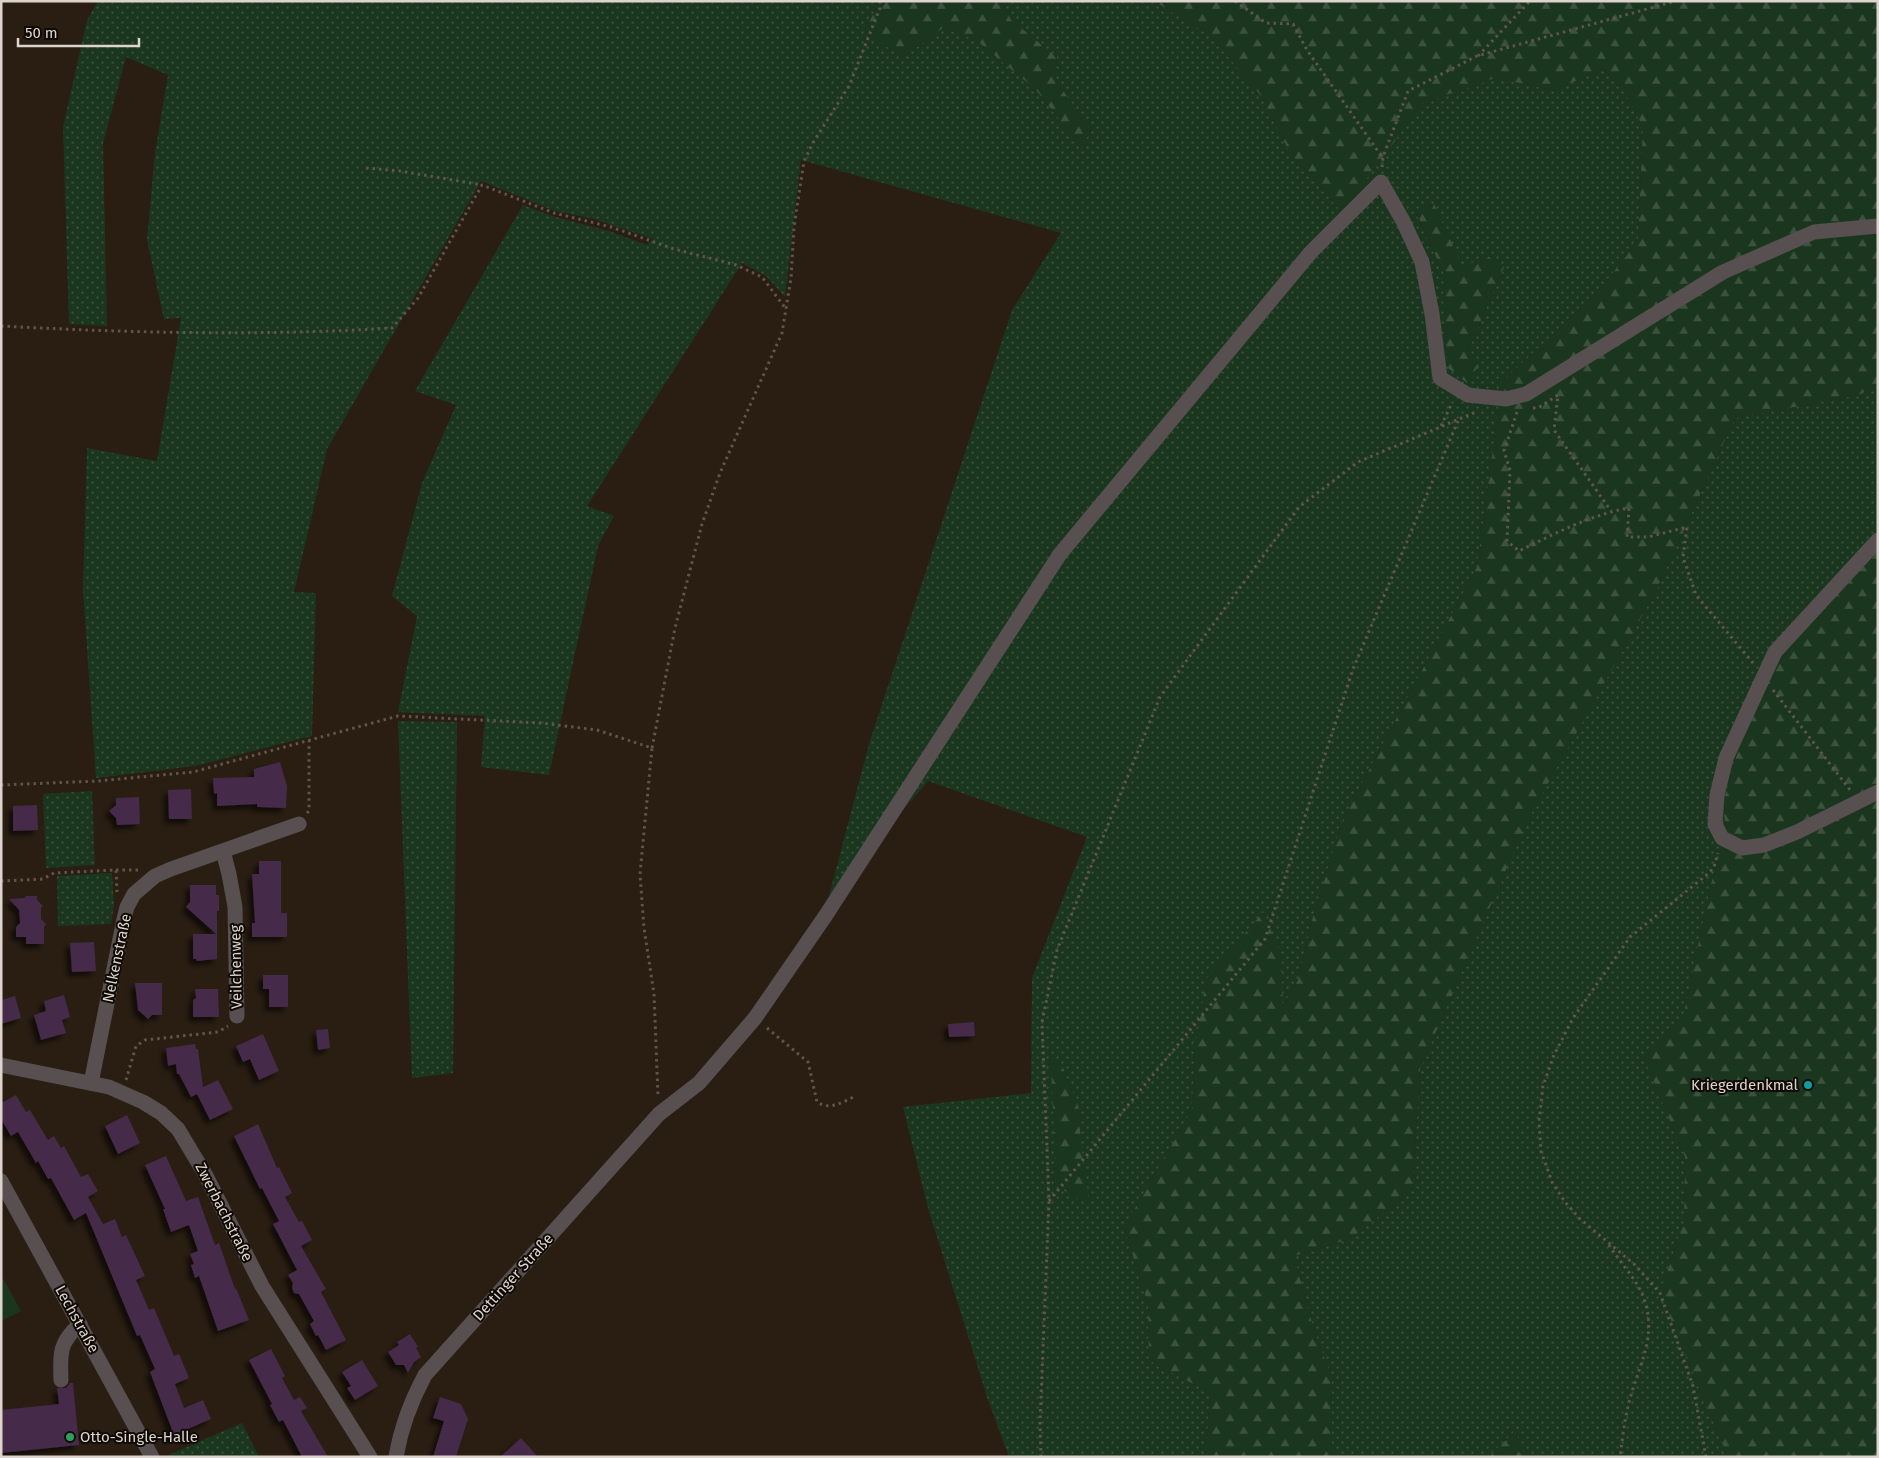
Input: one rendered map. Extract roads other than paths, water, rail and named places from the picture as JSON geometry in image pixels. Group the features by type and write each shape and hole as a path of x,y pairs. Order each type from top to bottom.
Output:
{"street":[{"name":"Dettinger Straße","path":"396,1457 403,1422 426,1375 659,1114 698,1082 755,1018 826,915 1060,554 1311,252 1381,182 1403,221 1422,262 1432,314 1440,378 1468,395 1506,399 1526,394 1723,272 1814,232 1878,226"},
{"path":"1878,540 1775,652 1726,758 1717,795 1715,824 1722,838 1742,848 1764,845 1797,832 1878,792"},
{"name":"Nelkenstraße","path":"91,1083 127,907 134,894 155,876 170,869 299,824"},
{"name":"Veilchenweg","path":"223,851 230,874 235,907 237,1016"},
{"name":"Zwerbachstraße","path":"1,1065 91,1083 122,1092 161,1113 178,1129 205,1174 262,1286 370,1457"},
{"name":"Lechstraße","path":"1,1181 152,1457"},
{"path":"61,1380 61,1354 64,1342 80,1324"}],"place":[{"name":"Kriegerdenkmal","path":"1808,1085"},
{"name":"Otto-Single-Halle","path":"70,1437"}]}
